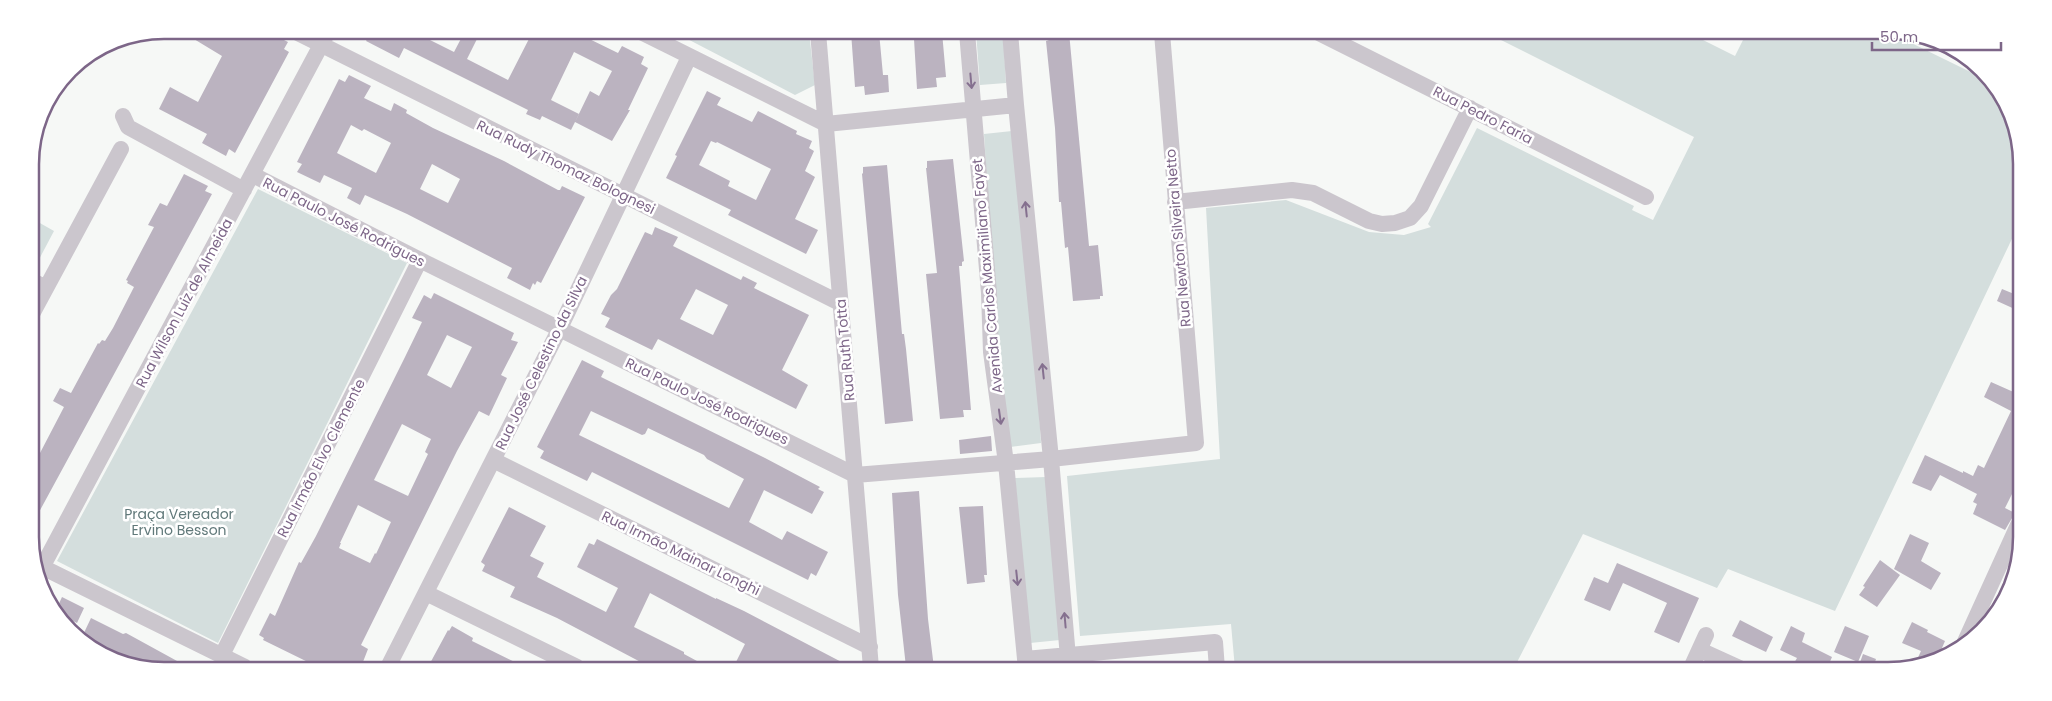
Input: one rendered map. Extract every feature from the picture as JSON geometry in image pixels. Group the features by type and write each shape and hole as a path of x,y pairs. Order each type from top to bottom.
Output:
{"street":[{"name":"Rua Wilson Luiz de Almeida","path":"42,567 325,39"},
{"name":"Rua Rudy Thomaz Bolognesi","path":"328,39 622,195 840,303"},
{"path":"654,39 826,124 1016,105"},
{"name":"Rua Ruth Totta","path":"819,39 871,662"},
{"name":"Avenida Carlos Maximiliano Fayet","path":"968,39 989,293 991,352 1006,463 1026,662"},
{"path":"1011,39 1069,662 1215,642 1216,662"},
{"name":"Rua Newton Silveira Netto","path":"1051,459 1196,443 1162,39"},
{"name":"Rua Pedro Faria","path":"1335,39 1646,197"},
{"name":"Rua José Celestino da Silva","path":"391,662 560,328 689,57"},
{"path":"1175,202 1292,190 1313,193 1369,221 1382,224 1395,223 1410,218 1421,206 1470,108"},
{"path":"124,116 128,127 244,190"},
{"path":"39,301 121,149"},
{"name":"Rua Paulo José Rodrigues","path":"253,175 420,260 855,475"},
{"name":"Rua Irmão Elvo Clemente","path":"222,655 420,260"},
{"path":"39,284 46,288"},
{"path":"855,475 1051,459"},
{"name":"Rua Irmão Mainar Longhi","path":"493,460 870,647"},
{"path":"1969,632 2013,536"},
{"path":"44,573 235,662"},
{"path":"426,593 565,662"},
{"path":"1694,662 1706,635"},
{"path":"1700,650 1726,662"}],"green space":[{"path":"687,39 810,39 815,85 795,95"},
{"path":"977,39 1003,39 1006,83 980,85"},
{"path":"1499,39 1701,39 1735,56 1744,39 1905,40 1975,74 1992,94 2007,123 2013,155 2013,237 1835,611 1728,569 1717,588 1583,534 1517,662 1234,662 1231,624 1080,636 1067,476 1220,459 1206,208 1286,200 1369,232 1404,235 1431,227 1428,224 1477,128 1634,206 1632,210 1653,220 1694,137"},
{"path":"1012,131 1034,332 1041,443 1010,447 998,354 984,134"},
{"name":"Praça Vereador Ervino Besson","path":"258,189 407,263 218,643 57,561"},
{"path":"39,223 54,231 39,259"},
{"path":"1046,477 1060,640 1030,643 1015,478"}],"building":[{"path":"194,39 282,39 288,42 284,49 289,52 235,153 229,149 226,156 202,143 207,134 159,109 170,87 198,102 222,56"},
{"path":"367,39 428,39 454,52 461,39 477,39 467,59 508,80 529,39 589,39 618,53 622,46 644,57 641,64 648,68 628,110 630,110 612,141 575,122 571,130 542,116 540,120 526,114 528,110 404,48 399,58 366,41","holes":["574,52 612,71 599,96 590,91 579,114 551,100"]},
{"path":"852,39 880,39 883,75 888,75 889,92 865,95 864,86 855,87"},
{"path":"914,39 943,39 946,77 936,78 937,87 917,89"},
{"path":"1070,39 1089,246 1098,245 1103,296 1100,296 1100,299 1073,301 1068,247 1065,248 1061,202 1059,202 1055,128 1046,41"},
{"path":"349,75 371,86 364,98 391,111 394,103 407,110 406,113 433,128 504,161 558,190 562,186 585,197 541,283 537,281 535,285 533,283 530,290 507,278 512,268 407,214 365,195 360,205 347,198 352,188 324,175 320,183 297,172 302,164 297,162 339,79 345,82","holes":["351,125 362,131 364,129 391,143 376,173 337,153","432,164 460,179 448,203 420,189"]},
{"path":"707,91 721,98 717,105 752,122 758,111 797,131 796,134 812,141 809,148 814,151 805,171 815,177 795,219 818,230 806,254 728,215 731,210 666,178 677,156 675,155","holes":["711,141 771,169 756,200 728,186 730,181 699,165"]},
{"path":"953,159 964,261 962,266 959,266 971,410 963,410 964,417 940,419 926,274 937,273 926,168 927,161"},
{"path":"887,165 902,334 904,334 906,349 913,421 885,424 862,174 863,167"},
{"path":"184,174 208,186 205,191 212,194 39,512 39,452 64,407 53,401 60,388 71,393 98,343 102,340 105,341 113,328 134,287 127,283 128,281 126,280 154,227 148,225 160,203 167,206"},
{"path":"655,227 678,237 673,246 741,280 743,276 757,283 754,288 809,315 782,370 808,385 796,409 658,339 652,350 605,327 610,318 601,314 611,295 617,289 645,232 652,235","holes":["696,289 728,305 713,335 680,319"]},
{"path":"2002,289 2013,294 2013,308 1997,301"},
{"path":"434,293 514,333 511,340 518,342 501,375 507,378 489,416 479,411 457,451 361,645 368,649 363,662 308,662 263,640 264,638 259,635 270,613 275,616 299,562 301,563 316,536 422,322 412,318 424,295 431,299","holes":["447,335 472,347 451,388 427,375","402,424 431,439 425,452 428,454 408,496 374,480","358,505 391,522 370,563 339,548"]},
{"path":"582,360 604,371 601,377 820,487 818,489 824,492 812,514 764,490 749,522 782,540 787,531 828,552 816,576 811,573 808,580 592,472 587,481 540,458 544,451 537,447","holes":["591,411 642,435 645,434 648,428 704,455 707,459 744,479 729,508 579,435"]},
{"path":"1991,382 2013,392 2013,492 2005,508 2013,512 2013,516 2005,530 1973,514 1977,504 1973,502 1977,494 1940,475 1931,491 1912,483 1925,455 1973,476 1978,465 1984,468 2011,411 1984,397"},
{"path":"991,436 992,451 960,454 959,440"},
{"path":"919,491 928,619 933,662 905,662 898,595 892,493"},
{"path":"983,506 987,575 984,575 985,582 967,584 959,507"},
{"path":"509,507 546,526 530,556 544,563 537,577 606,612 618,588 577,567 589,543 594,545 597,539 716,599 744,611 842,662 736,662 745,644 650,593 634,627 684,652 684,654 699,662 641,662 557,618 510,597 515,587 482,571 485,565 481,562"},
{"path":"1910,534 1929,543 1921,561 1941,573 1931,590 1894,569"},
{"path":"1880,560 1900,575 1877,607 1859,595"},
{"path":"1617,563 1699,598 1679,643 1654,632 1667,603 1665,602 1623,583 1610,611 1584,600 1594,577 1608,583"},
{"path":"62,597 84,608 77,623 69,619 59,604"},
{"path":"91,618 123,634 126,633 179,662 147,661 131,658 101,646 84,633"},
{"path":"1740,620 1773,637 1766,652 1732,636"},
{"path":"1912,622 1945,641 1941,650 1917,659 1921,651 1902,643"},
{"path":"452,626 473,638 472,641 515,662 431,662"},
{"path":"1791,626 1805,633 1802,642 1832,657 1830,662 1795,662 1797,658 1780,650"},
{"path":"1845,626 1869,636 1858,662 1834,652"},
{"path":"1863,654 1876,659 1875,662 1860,662"}]}
